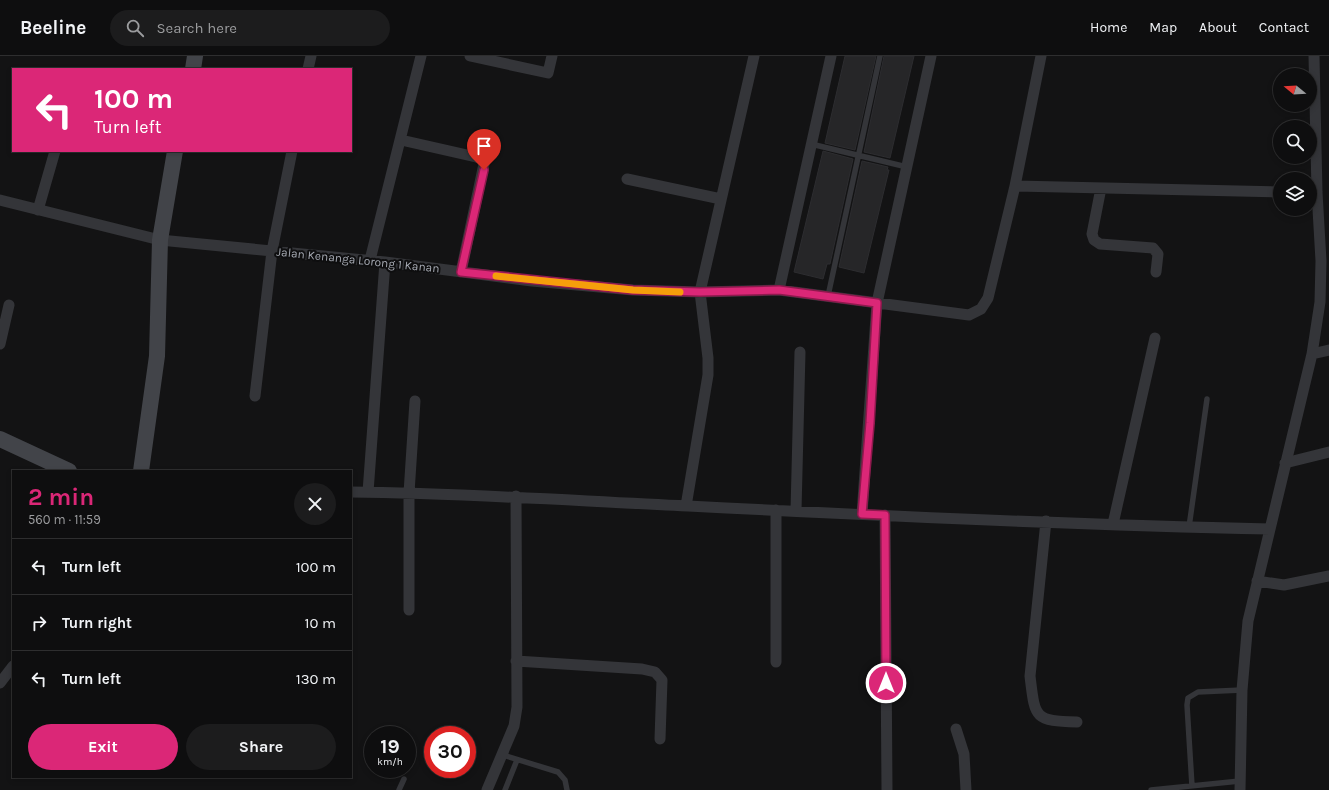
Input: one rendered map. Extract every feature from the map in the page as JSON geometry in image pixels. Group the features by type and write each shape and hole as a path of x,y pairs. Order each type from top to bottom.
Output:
{"street":[{"path":"193,68 195,56"},
{"path":"308,68 311,56"},
{"path":"370,260 421,56"},
{"path":"470,56 548,73 552,56"},
{"path":"686,506 708,375 708,358 700,292 754,56"},
{"path":"779,290 831,56"},
{"path":"862,514 870,423 877,303 931,56"},
{"name":"Jalan Kenanga Lorong 1 Kanan","path":"0,200 160,240 370,260 461,272 633,290 700,292 779,290 969,314 981,310 988,298 1016,186 1042,56"},
{"path":"1313,172 1314,56"},
{"path":"401,140 476,156 481,159 484,164 484,170 461,272"},
{"path":"38,210 54,152"},
{"path":"141,470 157,356 160,240 175,152"},
{"path":"255,396 272,251 292,152"},
{"path":"627,179 721,199"},
{"path":"1016,186 1273,192"},
{"path":"1101,188 1092,234 1094,240 1100,244 1153,248 1158,254 1156,272"},
{"path":"1240,785 1242,690 1245,646 1257,581 1312,354 1320,302 1325,234 1317,206"},
{"path":"368,492 385,262"},
{"path":"0,344 9,305"},
{"path":"1113,524 1155,338"},
{"path":"1312,354 1329,350"},
{"path":"796,511 800,352"},
{"path":"409,610 409,493 414,400"},
{"path":"0,439 64,470"},
{"path":"1285,463 1329,452"},
{"path":"352,492 516,496 686,506 885,515 1189,527 1270,528"},
{"path":"487,790 514,726 517,707 516,496"},
{"path":"776,510 776,662"},
{"path":"885,515 887,790"},
{"path":"1046,521 1030,676 1032,696 1036,710 1041,717 1053,722 1076,722"},
{"path":"1257,581 1284,585 1329,576"},
{"path":"516,661 642,669 655,672 662,680 660,739"},
{"path":"0,683 12,667"},
{"path":"956,729 964,754 966,790"}],"lane":[{"path":"828,296 880,56"},
{"path":"812,144 907,167"},
{"path":"1189,527 1207,399"},
{"path":"1192,786 1187,705 1188,698 1198,692 1242,690"},
{"path":"503,755 558,772 565,780 566,790"},
{"path":"504,790 517,760"},
{"path":"399,790 404,779"},
{"path":"1151,790 1192,786 1240,785"}],"building":[{"path":"845,56 876,56 855,150 825,143"},
{"path":"884,56 914,56 890,158 864,152"},
{"path":"823,151 853,159 830,264 827,264 823,279 794,272"},
{"path":"862,161 888,167 887,170 889,170 864,273 839,267"}],"slow traffic":[{"path":"496,276 532,281 633,290 680,292"}],"route":[{"path":"484,170 461,272 532,281 633,290 700,292 779,290 877,303 870,423 862,514 885,515 886,683"}]}
